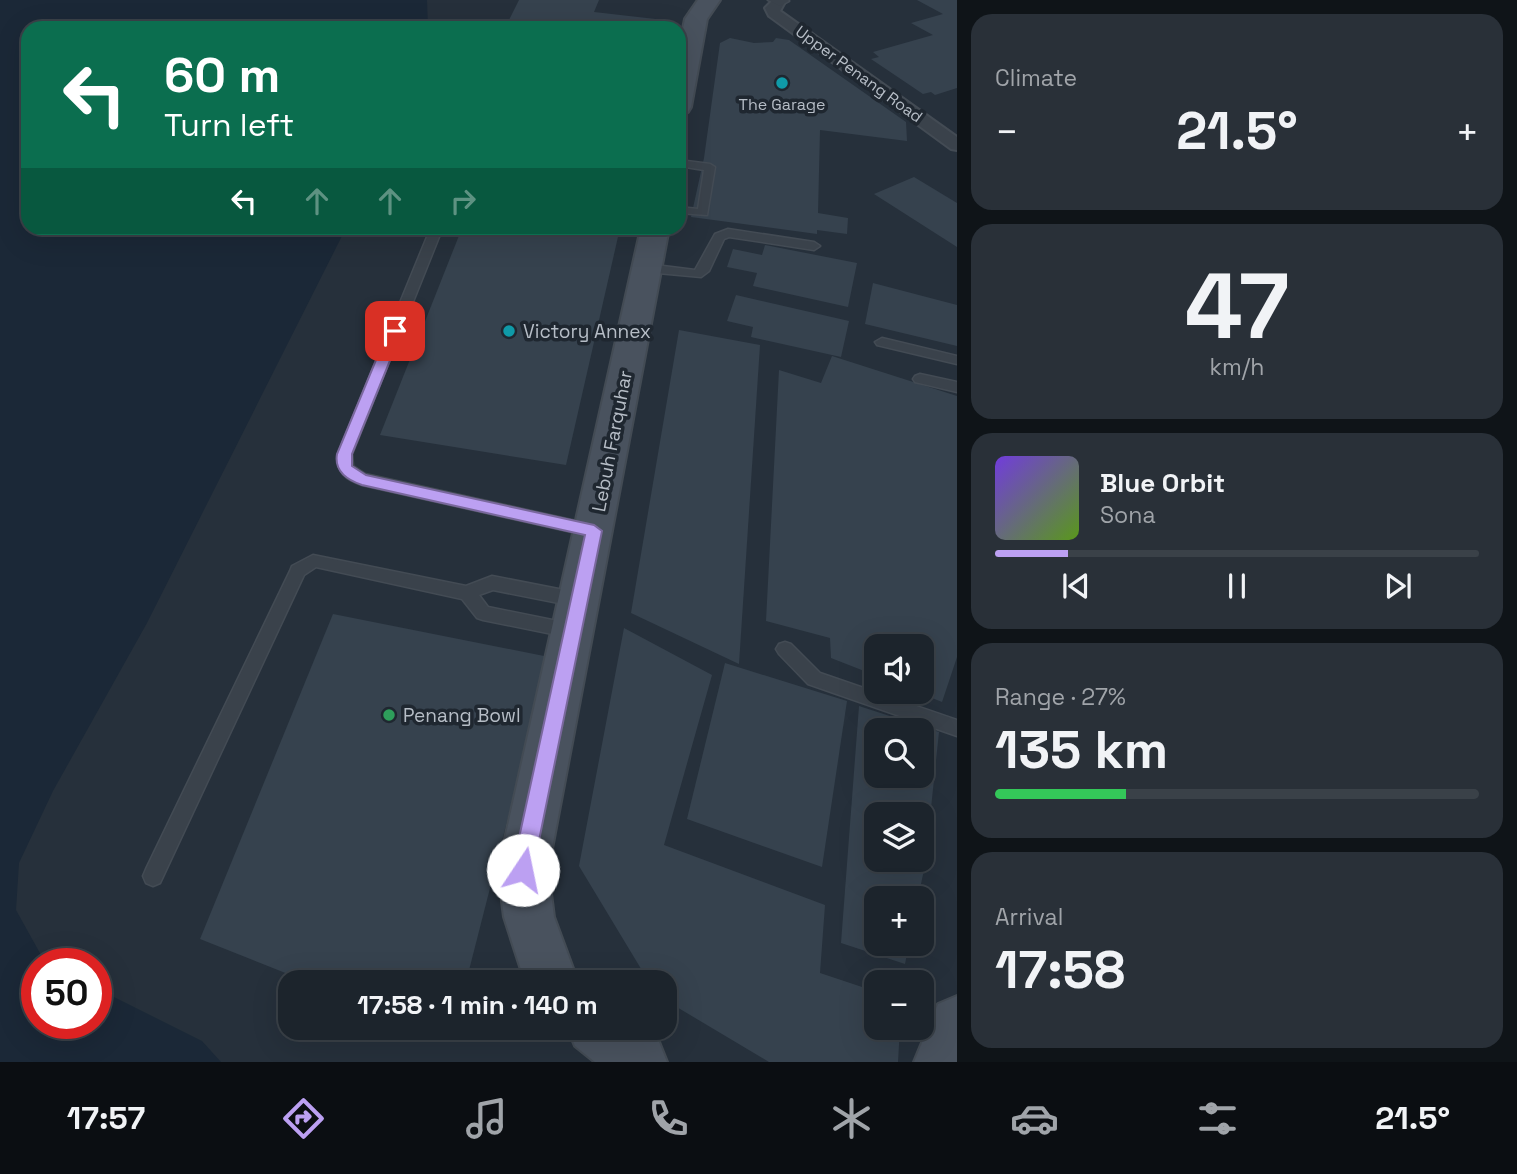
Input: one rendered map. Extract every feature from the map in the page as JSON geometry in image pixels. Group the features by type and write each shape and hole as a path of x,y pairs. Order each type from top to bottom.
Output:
{"main road":[{"path":"686,71 696,19 709,0"},
{"name":"Lebuh Farquhar","path":"548,970 528,917 523,870 654,235"},
{"path":"942,1062 957,1023"},
{"path":"582,1040 593,1062"},
{"path":"611,1040 639,1062"},
{"path":"956,1062 957,1049"}],"street":[{"name":"Upper Penang Road","path":"778,1 772,8 774,13 957,145"}],"lane":[{"path":"686,164 710,167 703,213 686,211"},
{"path":"647,268 697,274 704,271 719,237 728,233 814,246"},
{"path":"434,235 345,454 343,462 346,470 362,479 594,531"},
{"path":"882,342 957,360"},
{"path":"920,379 957,387"},
{"path":"153,876 298,572 304,565 322,561 467,593 492,583 575,615"},
{"path":"467,593 483,612 575,615"},
{"path":"785,649 814,679 957,728"}],"water":[{"path":"0,0 427,0 428,21 21,21 21,235 342,235 147,623 53,791 19,863 16,910 37,948 21,948 21,1039 112,1039 112,996 202,1041 221,1062 0,1062"}],"building":[{"path":"519,0 599,0 594,12 673,21 508,21"},
{"path":"917,0 957,0 957,88 935,95 931,92 923,94 871,59 879,57 873,52 933,35 911,23 943,14"},
{"name":"The Garage","path":"730,38 754,43 773,42 776,38 789,40 906,122 907,141 820,130 818,213 848,218 847,234 817,230 817,234 691,217 704,158 720,43"},
{"path":"914,177 957,203 957,247 874,194"},
{"name":"Victory Annex","path":"459,235 618,235 566,465 380,435"},
{"path":"765,245 857,263 848,307 753,286 757,273 727,267 733,249 762,255"},
{"path":"873,283 957,305 957,346 865,324"},
{"path":"736,295 849,321 841,357 751,337 753,327 727,321"},
{"path":"679,330 760,345 739,664 631,613"},
{"path":"832,356 957,396 957,657 942,702 934,699 934,634 864,634 864,671 831,658 830,638 766,621 779,370 821,383"},
{"path":"333,614 549,657 469,970 278,970 200,939"},
{"path":"624,628 712,675 664,845 825,905 820,973 864,988 864,1040 899,1040 898,1062 769,1062 677,1007 677,970 642,970 579,866"},
{"path":"725,663 847,701 822,867 687,819"},
{"path":"859,706 896,718 864,718 864,788 933,788 932,802 864,802 864,872 924,872 921,886 864,886 864,951 841,943"},
{"path":"934,730 939,732 934,780"},
{"path":"881,956 907,956 905,964"}],"place":[{"name":"The Garage","path":"782,83"},
{"name":"Victory Annex","path":"509,331"},
{"name":"Penang Bowl","path":"389,715"}],"route":[{"path":"395,331 345,454 343,462 346,470 362,479 594,531 523,870"}]}
